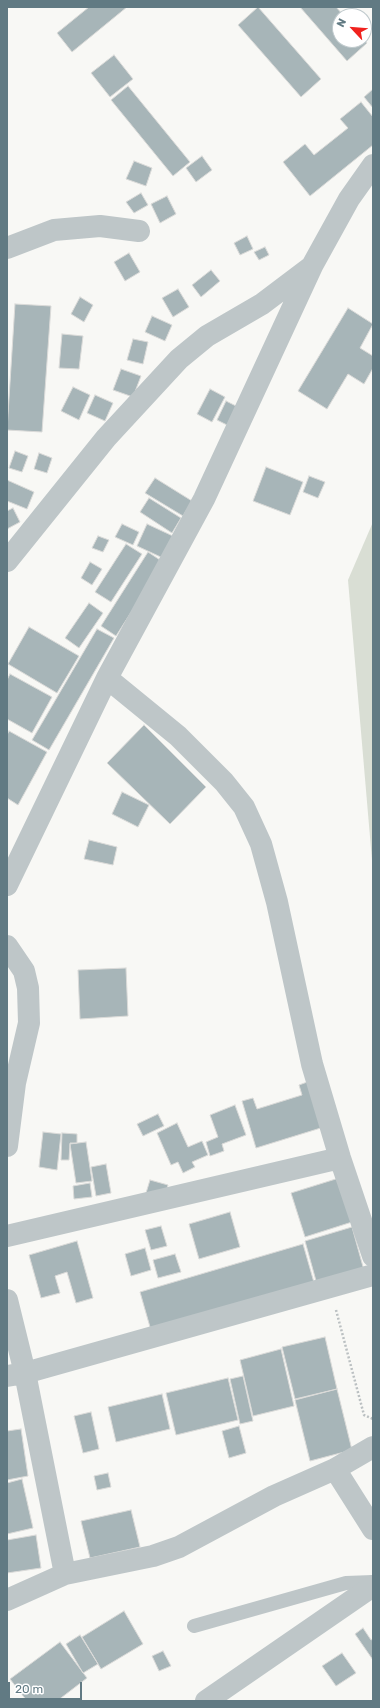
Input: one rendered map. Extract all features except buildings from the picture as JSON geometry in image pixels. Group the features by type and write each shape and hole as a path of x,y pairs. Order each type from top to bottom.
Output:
{"street":[{"path":"7,885 108,678 204,499 312,266 349,199 373,165"},
{"path":"7,248 54,230 100,226 139,231"},
{"path":"7,561 106,438 179,359 207,336 262,304 312,266"},
{"path":"108,678 178,736 224,782 244,807 261,844 277,902 312,1064 340,1158 373,1256"},
{"path":"7,946 24,971 28,988 29,1023 16,1082 7,1146"},
{"path":"7,1236 340,1158"},
{"path":"16,1375 373,1275"},
{"path":"7,1300 16,1375 65,1574"},
{"path":"7,1600 65,1574 153,1556 179,1547 274,1496 335,1469 373,1447"},
{"path":"335,1469 373,1529"},
{"path":"206,1701 373,1586"}],"lane":[{"path":"194,1626 346,1583 373,1582"}],"path":[{"path":"330,1288 364,1415 373,1419"}],"shaded area":[{"path":"373,522 373,872 348,580"}]}
